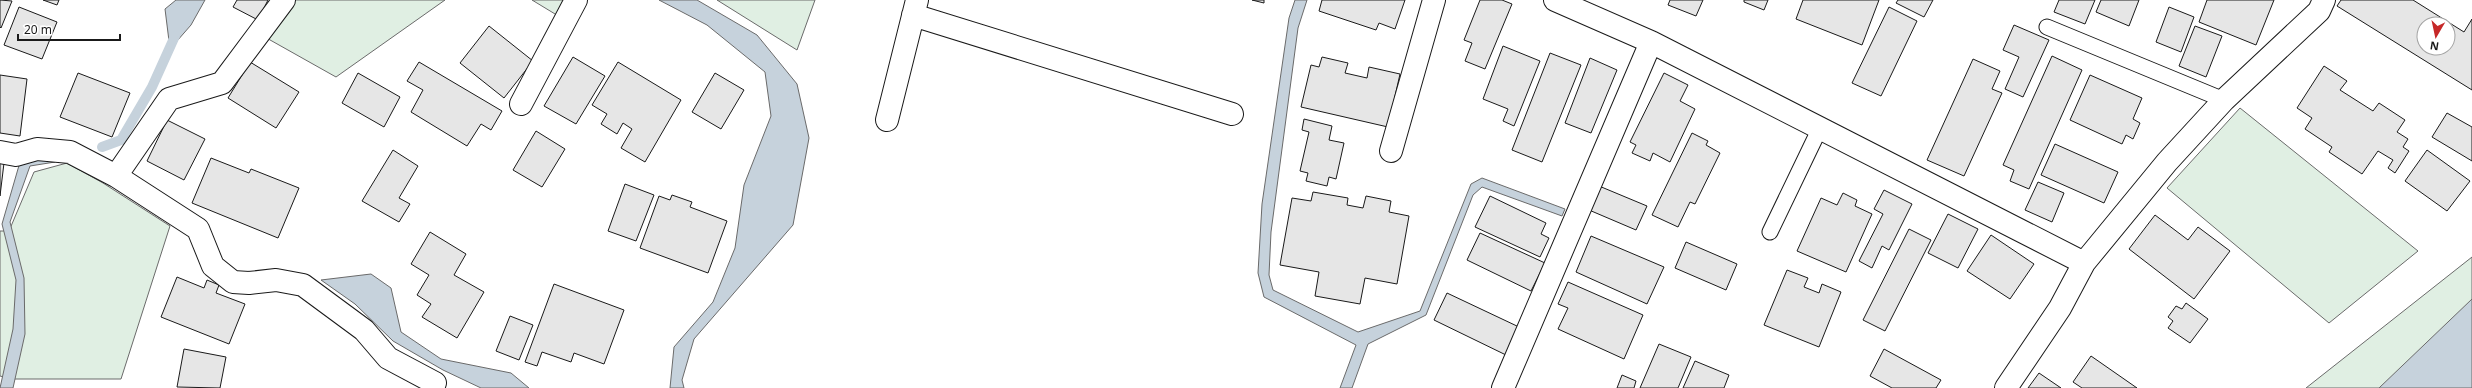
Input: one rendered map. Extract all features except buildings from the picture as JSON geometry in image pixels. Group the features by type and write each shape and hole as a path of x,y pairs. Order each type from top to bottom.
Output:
{"street":[{"path":"116,176 169,99 222,83 284,0"},
{"path":"521,104 576,0"},
{"path":"1391,151 1434,0"},
{"path":"1555,0 1651,42 2084,263"},
{"path":"2006,388 2060,308 2084,263 2167,162 2224,100 2319,11 2324,0"},
{"path":"888,120 915,8 1232,114"},
{"path":"1503,388 1651,42"},
{"path":"0,152 16,156 37,148 70,152 116,176 198,229 213,266 233,282 249,283 276,280 303,285 364,330 388,358 435,383"}],"lane":[{"path":"2047,27 2224,100"},
{"path":"1770,232 1820,128"}],"green space":[{"path":"291,0 445,0 336,77 263,36"},
{"path":"532,0 569,0 560,17"},
{"path":"717,0 815,0 797,50"},
{"path":"2240,108 2418,251 2329,323 2167,188"},
{"path":"67,163 103,183 170,226 121,379 11,379 0,376 0,231 9,231 34,172"},
{"path":"2472,257 2472,357 2431,388 2306,388"}],"shaded area":[{"path":"176,0 205,0 191,25 170,49 165,9"},
{"path":"659,0 697,0 757,35 797,84 809,138 793,225 694,339 682,380 684,388 670,388 674,347 713,302 735,248 744,185 771,116 765,72 707,25"},
{"path":"1295,0 1307,0 1298,28 1271,232 1269,275 1273,290 1358,332 1420,311 1471,184 1482,178 1565,209 1562,216 1482,187 1473,195 1426,315 1368,344 1352,388 1340,388 1356,345 1264,297 1258,273 1262,204 1289,18"},
{"path":"58,156 55,162 30,166 10,222 24,278 25,334 13,388 0,388 13,329 16,280 2,224 20,162"},
{"path":"371,274 391,288 401,332 441,359 511,373 529,388 481,388 443,370 393,341 355,304 321,280"},
{"path":"2472,299 2472,388 2379,388"}],"waterway":[{"path":"102,147 121,140 152,87 175,36"}]}
